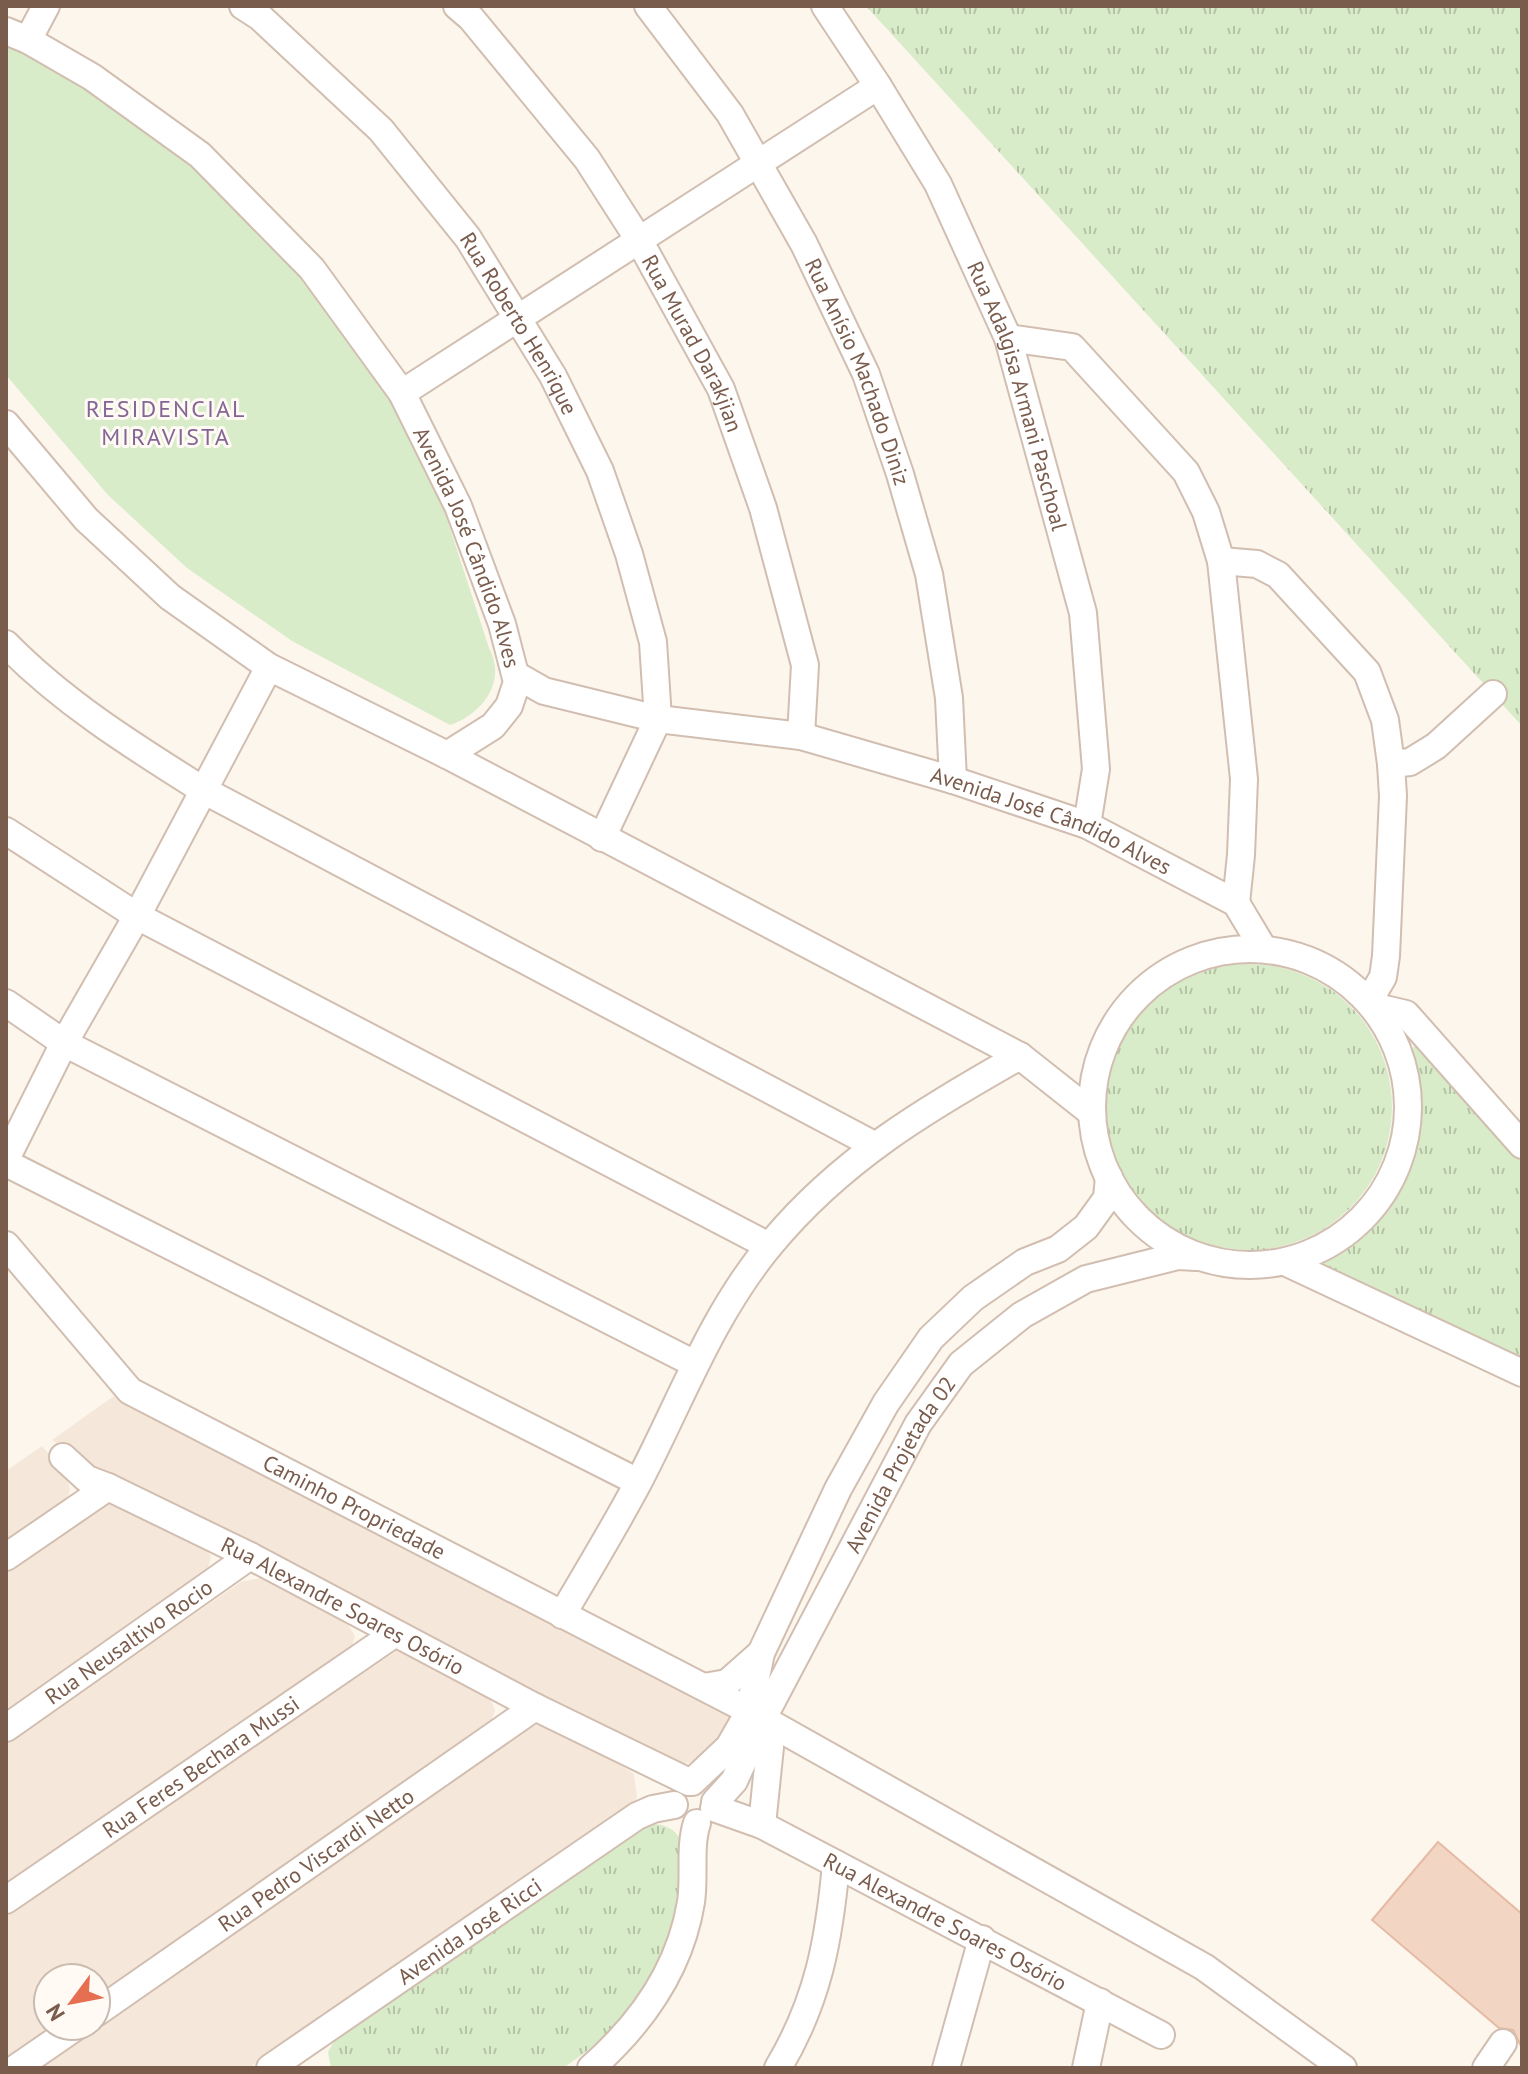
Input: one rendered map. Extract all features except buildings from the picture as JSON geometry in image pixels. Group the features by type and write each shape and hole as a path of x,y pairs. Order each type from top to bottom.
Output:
{"street":[{"path":"17,36 46,6"},
{"name":"Rua Roberto Henrique","path":"243,6 260,17 381,130 468,238 553,376 600,471 629,554 653,642 658,719"},
{"name":"Rua Murad Darakjian","path":"457,6 471,18 587,159 639,240 721,389 763,508 805,665 801,736"},
{"name":"Rua Anísio Machado Diniz","path":"648,6 730,114 804,244 866,374 929,574 949,698 953,780"},
{"name":"Rua Adalgisa Armani Paschoal","path":"825,6 938,184 1008,338 1083,613 1096,769 1087,825"},
{"name":"Avenida José Cândido Alves","path":"17,36 92,77 200,155 312,269 402,393 458,506 502,624 516,675 544,691 658,719 801,736 953,780 1087,825 1236,903"},
{"path":"402,393 878,86"},
{"path":"1008,338 1072,347 1186,472 1206,512 1221,561 1244,779 1236,903 1263,948"},
{"path":"6,424 86,519 159,587 269,667 447,755 1020,1056 1092,1113"},
{"path":"1221,561 1257,564 1278,575 1367,672 1385,720 1393,796 1385,967 1370,1004"},
{"path":"6,644 39,677 127,743 203,790 874,1145"},
{"path":"269,667 137,916 64,1043 6,1161 638,1482"},
{"path":"447,755 493,726 509,706 517,682 516,675"},
{"path":"1391,764 1410,762 1436,746 1493,694"},
{"path":"602,838 658,719"},
{"path":"6,831 137,916 769,1246"},
{"path":"1263,948 1290,953 1332,971 1370,1004 1393,1037 1406,1079 1408,1123 1398,1166 1376,1204 1353,1228 1326,1247 1285,1262 1242,1265 1201,1257 1163,1239 1119,1195 1109,1177 1095,1135 1092,1113 1096,1071 1102,1051 1121,1014 1135,997 1167,971 1196,957 1226,949 1263,948"},
{"path":"6,1003 64,1043 695,1364"},
{"path":"1370,1004 1406,1014 1522,1145"},
{"path":"562,1615 638,1482 695,1364 730,1302 769,1246 812,1199 874,1145 1020,1056"},
{"name":"Avenida Projetada 02","path":"682,1793 756,1716 761,1653 838,1489 886,1403 931,1338 973,1298 1025,1262 1058,1249 1086,1227 1107,1198 1109,1177"},
{"name":"Caminho Propriedade","path":"6,1245 130,1391 756,1716 1204,1967 1343,2068"},
{"name":"Avenida Projetada 02","path":"712,1812 734,1781 756,1716 918,1424 961,1364 1022,1315 1086,1279 1178,1256 1201,1257"},
{"path":"1285,1262 1522,1373"},
{"name":"Rua Alexandre Soares Osório","path":"63,1457 87,1479 250,1556 625,1753 660,1794 682,1793"},
{"path":"6,1557 108,1487"},
{"name":"Rua Neusaltivo Rocio","path":"6,1728 250,1556"},
{"name":"Rua Feres Bechara Mussi","path":"6,1900 394,1634"},
{"name":"Avenida Projetada 02","path":"704,1687 727,1683 761,1653"},
{"name":"Rua Pedro Viscardi Netto","path":"112,2002 535,1707"},
{"path":"756,1716 770,1747 762,1825"},
{"path":"591,2068 618,2045 644,2014 681,1943 691,1903 693,1835 712,1812 713,1795 705,1785 682,1793 682,1819 712,1812"},
{"name":"Avenida José Ricci","path":"270,2068 307,2057 637,1816 682,1793"},
{"name":"Rua Alexandre Soares Osório","path":"712,1812 762,1825 1161,2035"},
{"path":"778,2068 794,2041 816,1985 831,1925 836,1864"},
{"path":"946,2068 982,1939"},
{"path":"1086,2068 1100,2002"},
{"path":"16,2068 54,2042"},
{"path":"1486,2068 1503,2043"}],"shaded area":[{"path":"118,1393 728,1713 735,1721 715,1747 689,1763 664,1762 646,1756 124,1479 93,1470 52,1440"},
{"path":"42,1446 66,1474 70,1490 64,1506 6,1546 6,1471"},
{"path":"123,1500 200,1539 211,1557 205,1580 6,1720 6,1569 100,1504"},
{"path":"269,1576 345,1620 355,1636 349,1656 6,1889 6,1743 241,1582"},
{"path":"398,1650 410,1650 486,1689 495,1710 487,1734 112,1994 112,1962 32,1962 32,2042 42,2042 6,2066 6,1913"},
{"path":"544,1724 561,1727 634,1774 637,1797 629,1811 249,2068 33,2068 71,2042 112,2042 112,2013 527,1727"}],"green space":[{"path":"866,6 1522,6 1522,726 1493,694"},
{"path":"6,44 85,88 193,168 304,278 391,399 444,510 494,660 495,672 489,695 473,713 450,725 292,641 187,568 108,495 6,375"},
{"path":"1249,964 1277,967 1304,975 1328,988 1350,1006 1368,1028 1381,1052 1389,1079 1392,1107 1389,1135 1381,1162 1368,1186 1350,1208 1328,1226 1304,1239 1277,1247 1249,1250 1221,1247 1194,1239 1170,1226 1148,1208 1130,1186 1117,1162 1109,1135 1106,1107 1109,1079 1117,1052 1130,1028 1148,1006 1170,988 1194,975 1221,967"},
{"path":"1417,1044 1522,1163 1522,1362 1325,1269 1323,1259 1363,1231 1385,1208 1407,1167 1413,1145 1417,1099 1409,1052"},
{"path":"655,1824 673,1830 681,1845 678,1900 670,1937 656,1972 637,2003 583,2054 563,2068 331,2068 328,2052 336,2038 646,1825"}],"district":[{"name":"RESIDENCIAL MIRAVISTA","path":"166,422"}]}
